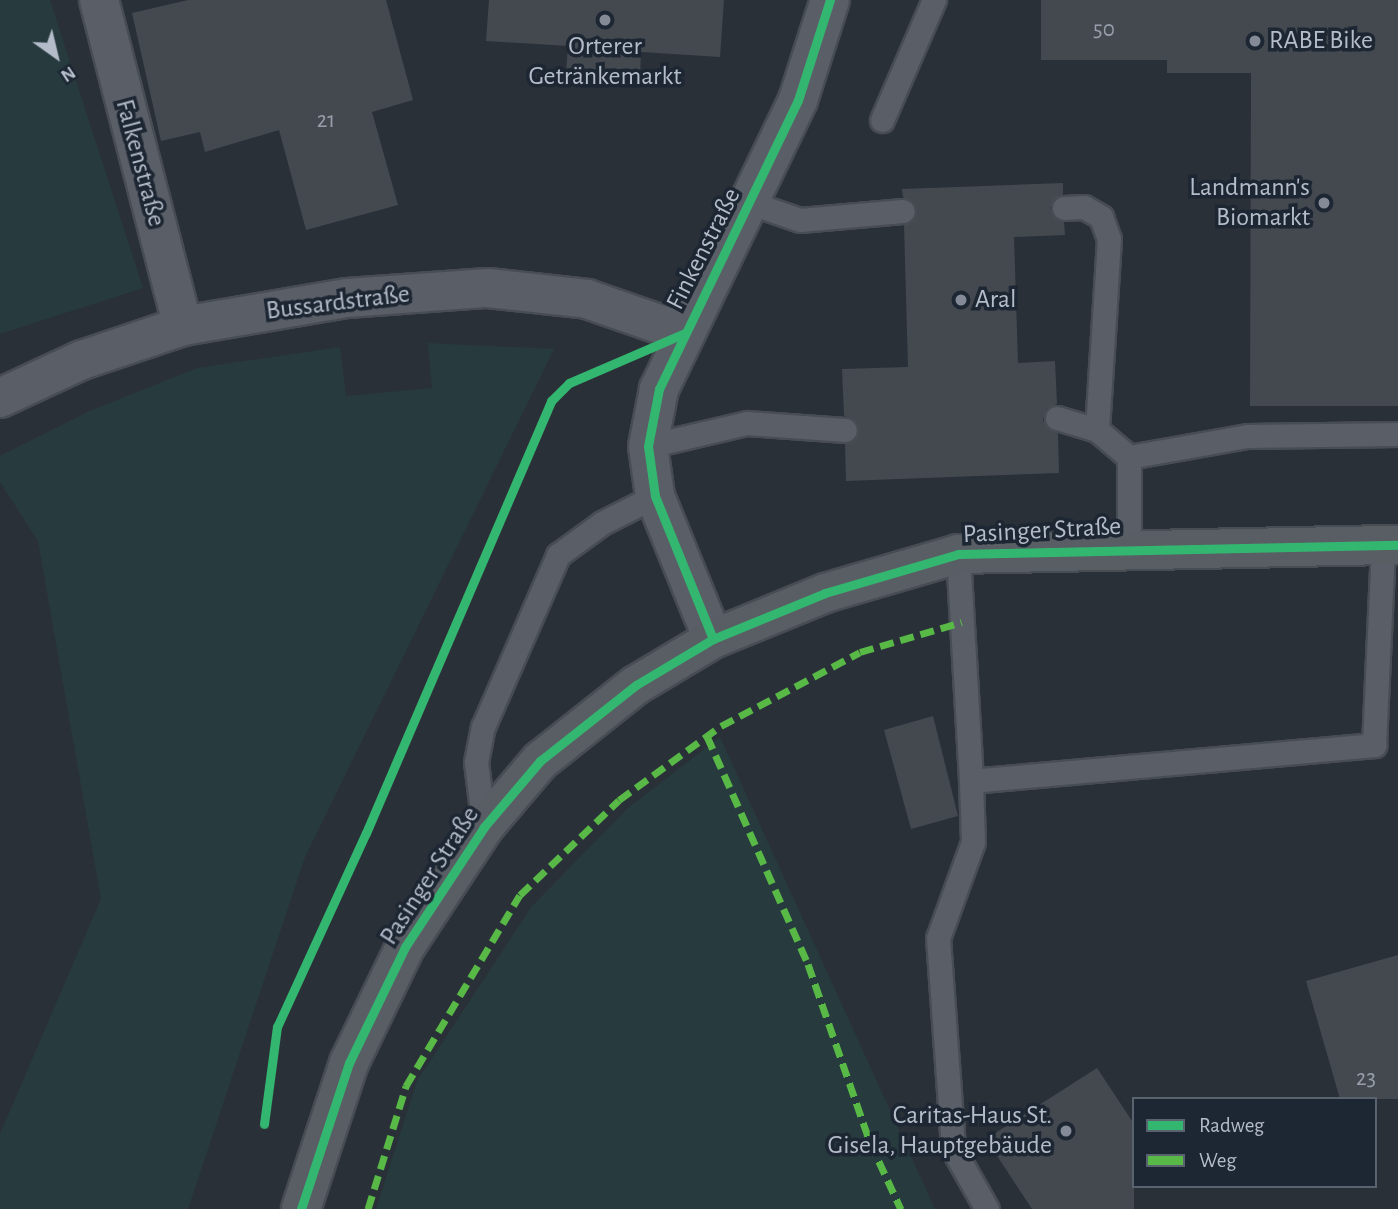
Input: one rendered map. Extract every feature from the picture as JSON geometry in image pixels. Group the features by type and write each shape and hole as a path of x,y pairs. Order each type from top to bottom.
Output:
{"main road":[{"name":"Pasinger Straße","path":"301,1209 349,1063 399,959 484,827 540,761 636,685 713,639 825,593 958,554 1129,548 1391,546"}],"street":[{"name":"Falkenstraße","path":"99,0 183,326"},
{"name":"Finkenstraße","path":"713,639 655,496 648,446 659,389 799,100 830,0"},
{"name":"Bussardstraße","path":"0,398 82,360 183,326 347,298 488,288 587,299 685,333"}],"lane":[{"path":"882,120 934,0"},
{"path":"751,203 800,220 903,211"},
{"path":"1064,208 1084,207 1101,217 1109,239 1097,430"},
{"path":"1057,418 1097,430 1129,457 1129,548"},
{"path":"648,446 747,423 845,430"},
{"path":"1129,457 1247,436 1398,434"},
{"path":"484,827 476,762 482,727 558,555 602,523 655,496"},
{"path":"971,781 1374,745 1391,546"},
{"path":"958,554 973,842 937,938 953,1149 987,1209"}],"green space":[{"path":"0,0 50,0 143,288 0,334"},
{"path":"428,343 554,349 305,857 188,1209 0,1209 0,1134 101,899 38,541 0,482 0,456 92,410 197,368 340,347 346,396 432,388"},
{"path":"720,737 935,1209 376,1209 417,1081 532,906 628,808"}],"building":[{"path":"188,0 386,0 413,100 372,112 398,205 306,230 279,130 205,152 200,132 161,141 132,13"},
{"name":"Orterer Getränkemarkt","path":"489,0 724,0 720,57 641,52 640,77 566,73 568,46 486,41"},
{"name":"Landmann's Biomarkt","path":"1041,0 1398,0 1398,406 1250,406 1251,73 1167,73 1167,60 1041,60"},
{"path":"1063,183 1063,194 1050,208 1064,222 1065,235 1014,237 1018,363 1055,361 1057,404 1047,408 1043,421 1058,433 1059,473 846,481 845,444 859,430 853,419 844,416 842,369 908,367 904,225 917,210 903,197 902,189"},
{"path":"933,716 958,816 911,829 884,730"},
{"path":"1398,955 1398,1099 1339,1097 1306,981"},
{"name":"Caritas-Haus St. Gisela, Hauptgebäude","path":"1097,1068 1132,1121 1134,1209 1032,1209 986,1139"}],"marked path":[{"path":"368,1209 406,1086 520,895 619,800 721,726 860,652 962,622"},
{"path":"707,736 808,964 870,1142 901,1209"}],"cycle path":[{"path":"713,639 655,496 648,446 659,389 798,100 830,0"},
{"path":"264,1124 277,1027 366,833 551,401 569,383 685,333"},
{"path":"301,1209 349,1063 405,947 484,827 540,761 636,685 713,639 825,593 958,554 1398,545"}],"place":[{"name":"Orterer Getränkemarkt","path":"605,20"},
{"name":"RABE Bike","path":"1255,41"},
{"name":"Landmann's Biomarkt","path":"1324,203"},
{"name":"Aral","path":"961,300"},
{"name":"Caritas-Haus St. Gisela, Hauptgebäude","path":"1066,1131"}]}
